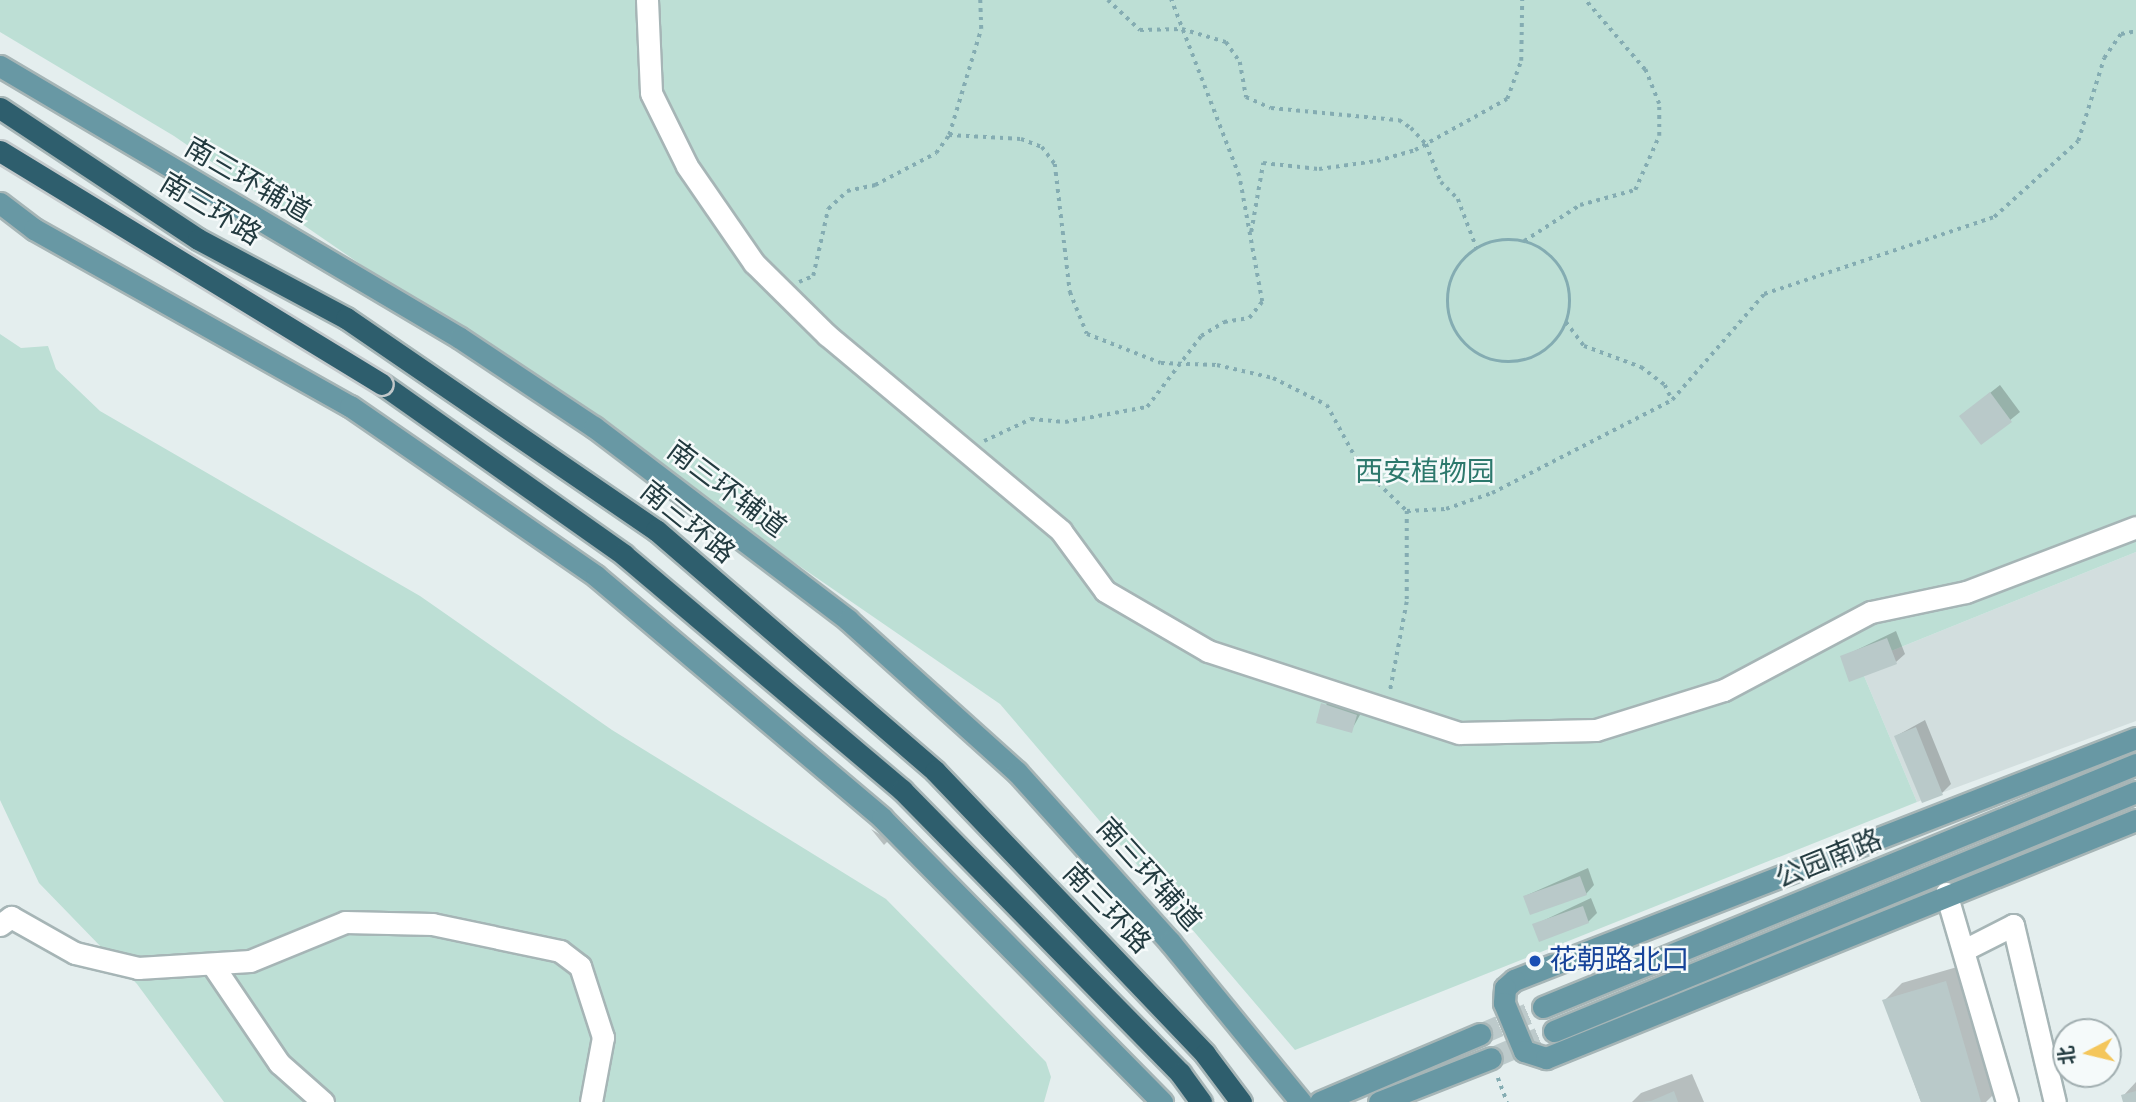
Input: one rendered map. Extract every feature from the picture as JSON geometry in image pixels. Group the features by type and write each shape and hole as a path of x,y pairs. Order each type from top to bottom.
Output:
{"highway":[{"name":"南三环路","path":"0,108 198,239 346,318 656,530 935,771 1205,1054 1241,1102"},
{"path":"0,150 382,384 624,555 902,790 1180,1073 1201,1102"}],"main road":[{"name":"南三环辅道","path":"0,66 460,338 594,427 816,594 1017,772 1170,942 1301,1102"},
{"path":"0,203 34,229 350,406 596,576 882,818 1162,1102"},
{"path":"2136,738 1514,980 1503,998 1524,1051 1546,1058 1946,893 2136,820"},
{"name":"公园南路","path":"1543,1007 2136,764"},
{"name":"公园南路","path":"1554,1031 2136,792"},
{"path":"1320,1102 1480,1034"},
{"path":"1379,1102 1491,1058"}],"street":[{"path":"647,0 651,93 687,166 754,263 971,455 1062,531 1105,592 1208,651 1384,711 1459,733 1596,730 1724,690 1871,612 1966,592 2136,527"},
{"path":"1946,893 2007,1102"},
{"path":"0,925 10,917 75,953 138,968 250,961 345,922 432,924 560,950 580,966 601,1025 591,1102"},
{"path":"1964,950 2013,925 2055,1102"},
{"path":"212,964 279,1063 323,1102"}],"path":[{"path":"781,289 813,276 828,209 847,191 875,185 936,153 949,135 981,29 980,0"},
{"path":"1108,0 1140,30 1181,29 1226,42 1240,62 1246,97 1271,108 1399,120 1426,144 1441,182 1458,199 1477,249"},
{"path":"971,455 987,438 1031,419 1065,422 1147,407 1177,364 1202,336 1224,322 1249,318 1262,302 1239,176 1171,0"},
{"path":"1251,234 1263,163 1319,169 1377,161 1426,144 1507,99 1521,61 1522,0"},
{"path":"1524,241 1580,205 1635,190 1659,136 1659,104 1645,70 1585,0"},
{"path":"1407,512 1446,509 1492,493 1672,400 1764,295 1994,217 2026,194 2078,141 2104,58 2122,34 2136,32"},
{"path":"949,135 994,135 1042,147 1055,164 1063,193 1070,292 1087,334 1177,364 1273,378 1327,405 1360,466 1407,512 1407,602 1400,660 1384,711"},
{"path":"1504,239 1524,241 1558,264 1570,302 1566,322 1541,353 1522,361 1502,362 1466,345 1448,309 1448,289 1455,271 1477,249 1504,239"},
{"path":"1566,322 1584,346 1641,367 1665,385 1672,400"},
{"path":"1507,1102 1497,1076 1510,1072"}],"shaded area":[{"path":"2136,552 2136,721 1917,802 1859,664"}],"green space":[{"name":"西安植物园","path":"0,0 2136,0 2136,552 1859,664 1917,802 1295,1050 1000,704 174,136 0,32"},
{"path":"0,334 21,348 48,346 56,369 100,411 420,596 612,730 886,899 1046,1062 1051,1077 1044,1102 224,1102 137,984 39,883 0,800"}],"building":[{"path":"1990,392 2012,422 1981,445 1959,416"},
{"path":"1887,638 1897,664 1849,682 1840,656"},
{"path":"1321,703 1357,715 1352,733 1316,723"},
{"path":"1916,727 1943,795 1922,803 1894,736"},
{"path":"1580,876 1587,895 1530,915 1523,896"},
{"path":"1583,906 1589,923 1539,942 1532,924"},
{"path":"1946,981 1981,1102 1921,1102 1882,1000"},
{"path":"1674,1091 1678,1102 1641,1102 1651,1101"},
{"path":"2136,1091 2136,1102 2123,1102 2121,1095"}],"tunnel":[{"path":"1480,1034 1543,1007"},
{"path":"1491,1058 1554,1031"}],"place":[{"name":"花朝路北口","path":"1535,961"}]}
